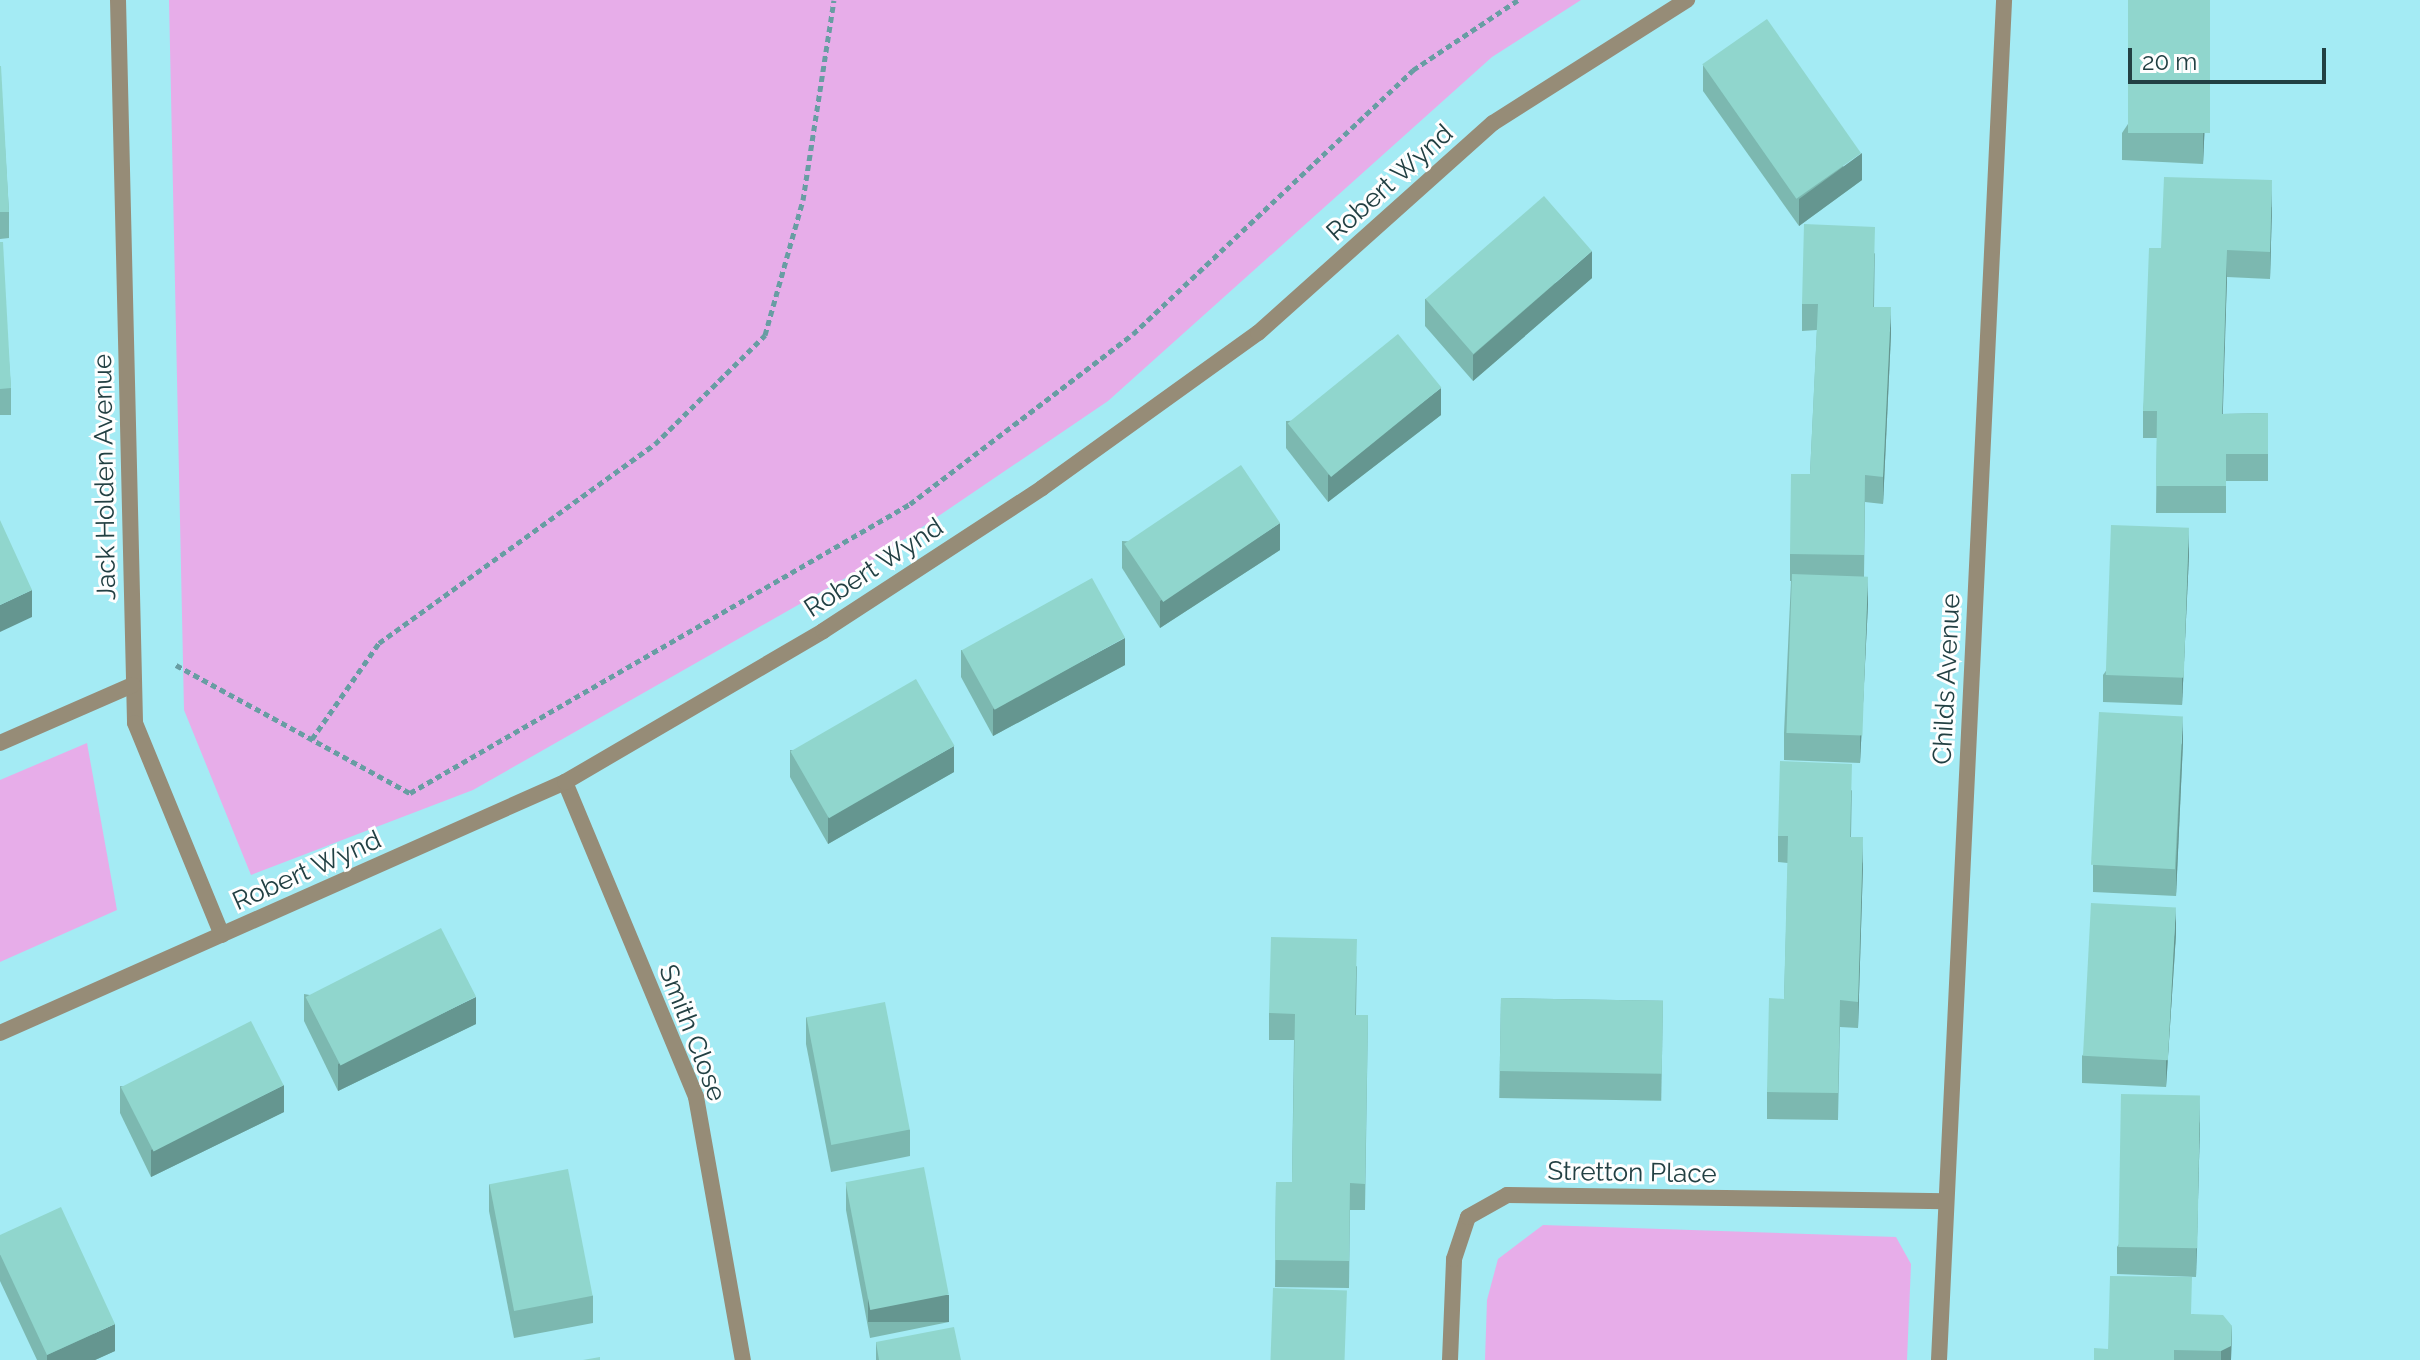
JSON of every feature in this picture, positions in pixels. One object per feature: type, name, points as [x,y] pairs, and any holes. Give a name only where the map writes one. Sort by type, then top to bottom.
[{"type":"street","name":"Jack Holden Avenue","points":[[118,0],[135,723],[222,935]]},
{"type":"street","name":"Robert Wynd","points":[[0,1033],[565,782],[823,631],[1042,488],[1258,333],[1493,123],[1687,0]]},
{"type":"street","name":"Childs Avenue","points":[[1939,1360],[2004,0]]},
{"type":"street","points":[[0,743],[133,685]]},
{"type":"street","name":"Smith Close","points":[[565,782],[696,1097],[743,1360]]},
{"type":"street","name":"Stretton Place","points":[[1450,1360],[1454,1259],[1468,1217],[1507,1195],[1946,1201]]},
{"type":"path","points":[[312,739],[379,643],[655,444],[765,335],[803,200],[834,0]]},
{"type":"path","points":[[133,642],[410,793],[910,504],[1133,334],[1413,70],[1518,0]]},
{"type":"shaded area","points":[[169,0],[1581,0],[1492,57],[1108,401],[856,572],[473,790],[251,875],[184,710]]},
{"type":"shaded area","points":[[87,743],[117,910],[0,962],[0,780]]},
{"type":"shaded area","points":[[1543,1225],[1896,1237],[1911,1264],[1907,1360],[1485,1360],[1487,1300],[1498,1259]]},
{"type":"building","points":[[2128,0],[2210,0],[2210,133],[2128,133]]},
{"type":"building","points":[[1767,19],[1861,153],[1796,199],[1702,64]]},
{"type":"building","points":[[1,66],[9,212],[0,212]]},
{"type":"building","points":[[2164,177],[2272,180],[2270,252],[2227,250],[2222,414],[2268,413],[2268,454],[2226,454],[2226,486],[2156,486],[2157,411],[2143,411],[2149,248],[2161,248]]},
{"type":"building","points":[[1544,196],[1592,251],[1473,354],[1426,299]]},
{"type":"building","points":[[1804,224],[1875,227],[1873,307],[1891,307],[1883,477],[1865,475],[1864,555],[1790,554],[1791,474],[1810,474],[1818,304],[1802,304]]},
{"type":"building","points":[[0,242],[3,242],[11,388],[0,389]]},
{"type":"building","points":[[1398,334],[1441,388],[1331,477],[1288,423]]},
{"type":"building","points":[[1241,465],[1280,523],[1163,602],[1124,544]]},
{"type":"building","points":[[0,520],[32,590],[0,605]]},
{"type":"building","points":[[2111,525],[2189,528],[2184,678],[2106,675]]},
{"type":"building","points":[[1792,574],[1868,577],[1862,736],[1786,733]]},
{"type":"building","points":[[1092,578],[1125,637],[995,710],[962,650]]},
{"type":"building","points":[[916,679],[954,746],[829,818],[790,752]]},
{"type":"building","points":[[2099,712],[2183,716],[2175,869],[2091,865]]},
{"type":"building","points":[[1780,761],[1852,764],[1850,837],[1863,837],[1858,1002],[1840,1000],[1838,1093],[1767,1092],[1769,998],[1784,999],[1788,836],[1778,836]]},
{"type":"building","points":[[2091,903],[2176,907],[2168,1060],[2083,1056]]},
{"type":"building","points":[[441,928],[476,997],[341,1066],[306,997]]},
{"type":"building","points":[[1271,937],[1357,939],[1355,1015],[1368,1015],[1365,1184],[1350,1183],[1349,1261],[1275,1260],[1276,1182],[1292,1182],[1295,1014],[1269,1013]]},
{"type":"building","points":[[1501,998],[1663,1001],[1662,1074],[1500,1071]]},
{"type":"building","points":[[885,1002],[910,1130],[831,1145],[806,1017]]},
{"type":"building","points":[[251,1021],[284,1085],[154,1151],[121,1087]]},
{"type":"building","points":[[2121,1094],[2200,1095],[2197,1248],[2118,1247]]},
{"type":"building","points":[[924,1167],[949,1295],[870,1310],[845,1182]]},
{"type":"building","points":[[568,1169],[593,1296],[514,1311],[489,1184]]},
{"type":"building","points":[[61,1207],[115,1324],[47,1355],[0,1254],[0,1235]]},
{"type":"building","points":[[2110,1276],[2192,1277],[2191,1314],[2223,1315],[2232,1326],[2231,1346],[2221,1351],[2174,1350],[2174,1360],[2094,1360],[2094,1348],[2108,1349]]},
{"type":"building","points":[[1273,1288],[1347,1291],[1345,1360],[1270,1360]]},
{"type":"building","points":[[954,1327],[961,1360],[879,1360],[876,1342]]}]
